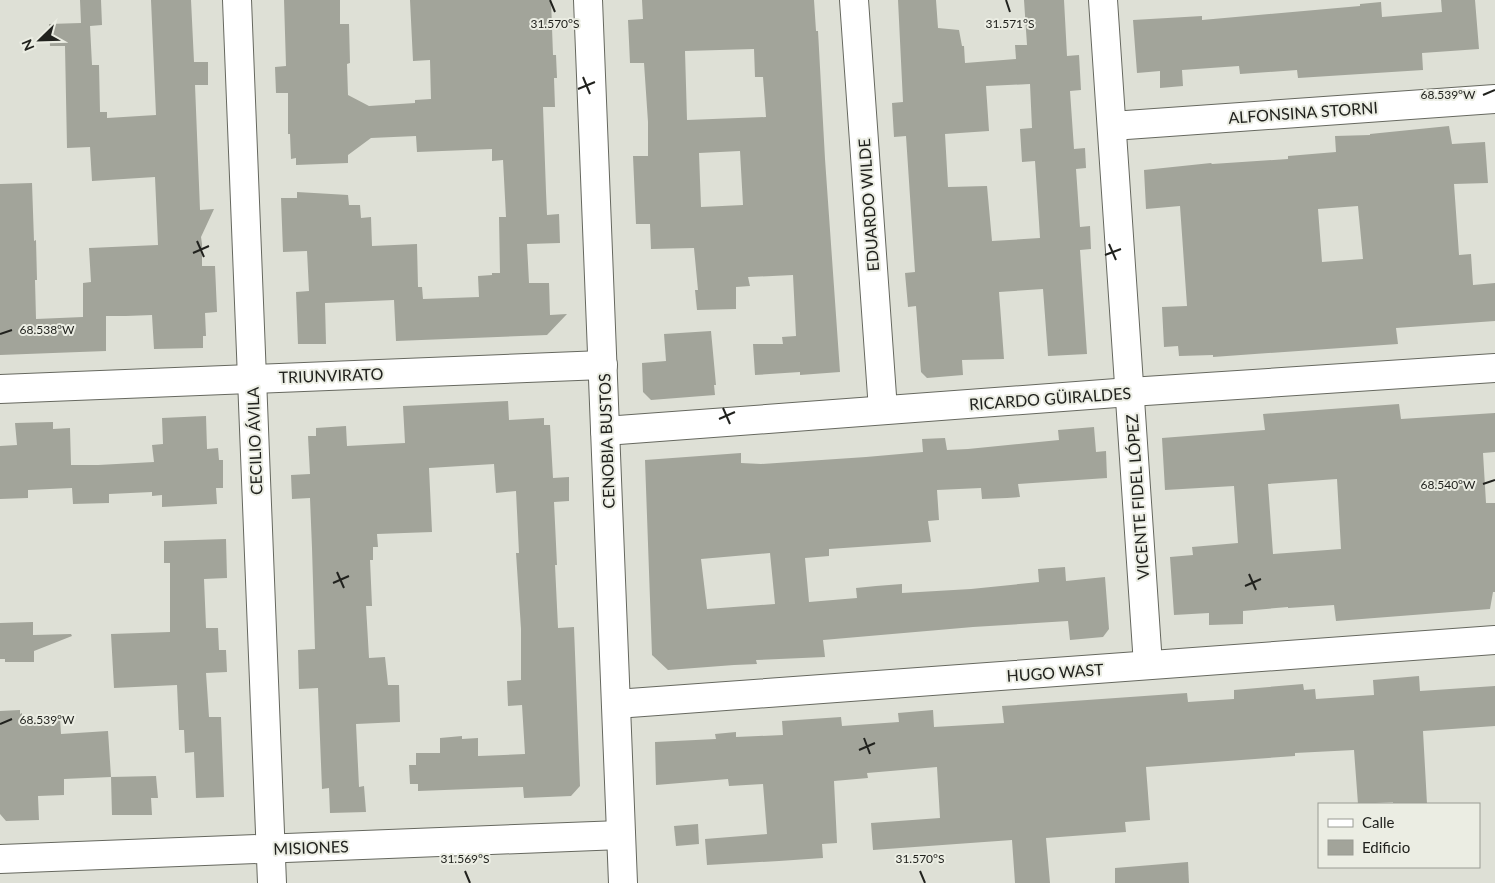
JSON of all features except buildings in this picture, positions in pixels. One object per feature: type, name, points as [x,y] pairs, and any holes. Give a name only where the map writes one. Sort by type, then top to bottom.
[{"type":"street","name":"CECILIO ÁVILA","points":[[237,0],[272,883]]},
{"type":"street","name":"CENOBIA BUSTOS","points":[[588,0],[623,883]]},
{"type":"street","name":"EDUARDO WILDE","points":[[854,0],[883,410]]},
{"type":"street","name":"VICENTE FIDEL LÓPEZ","points":[[1103,0],[1148,665]]},
{"type":"street","name":"ALFONSINA STORNI","points":[[1112,126],[1495,98]]},
{"type":"street","name":"TRIUNVIRATO","points":[[0,389],[603,365]]},
{"type":"street","name":"RICARDO GÜIRALDES","points":[[605,431],[1130,392],[1495,368]]},
{"type":"street","name":"HUGO WAST","points":[[616,704],[1495,640]]},
{"type":"street","name":"MISIONES","points":[[0,860],[621,834]]}]
